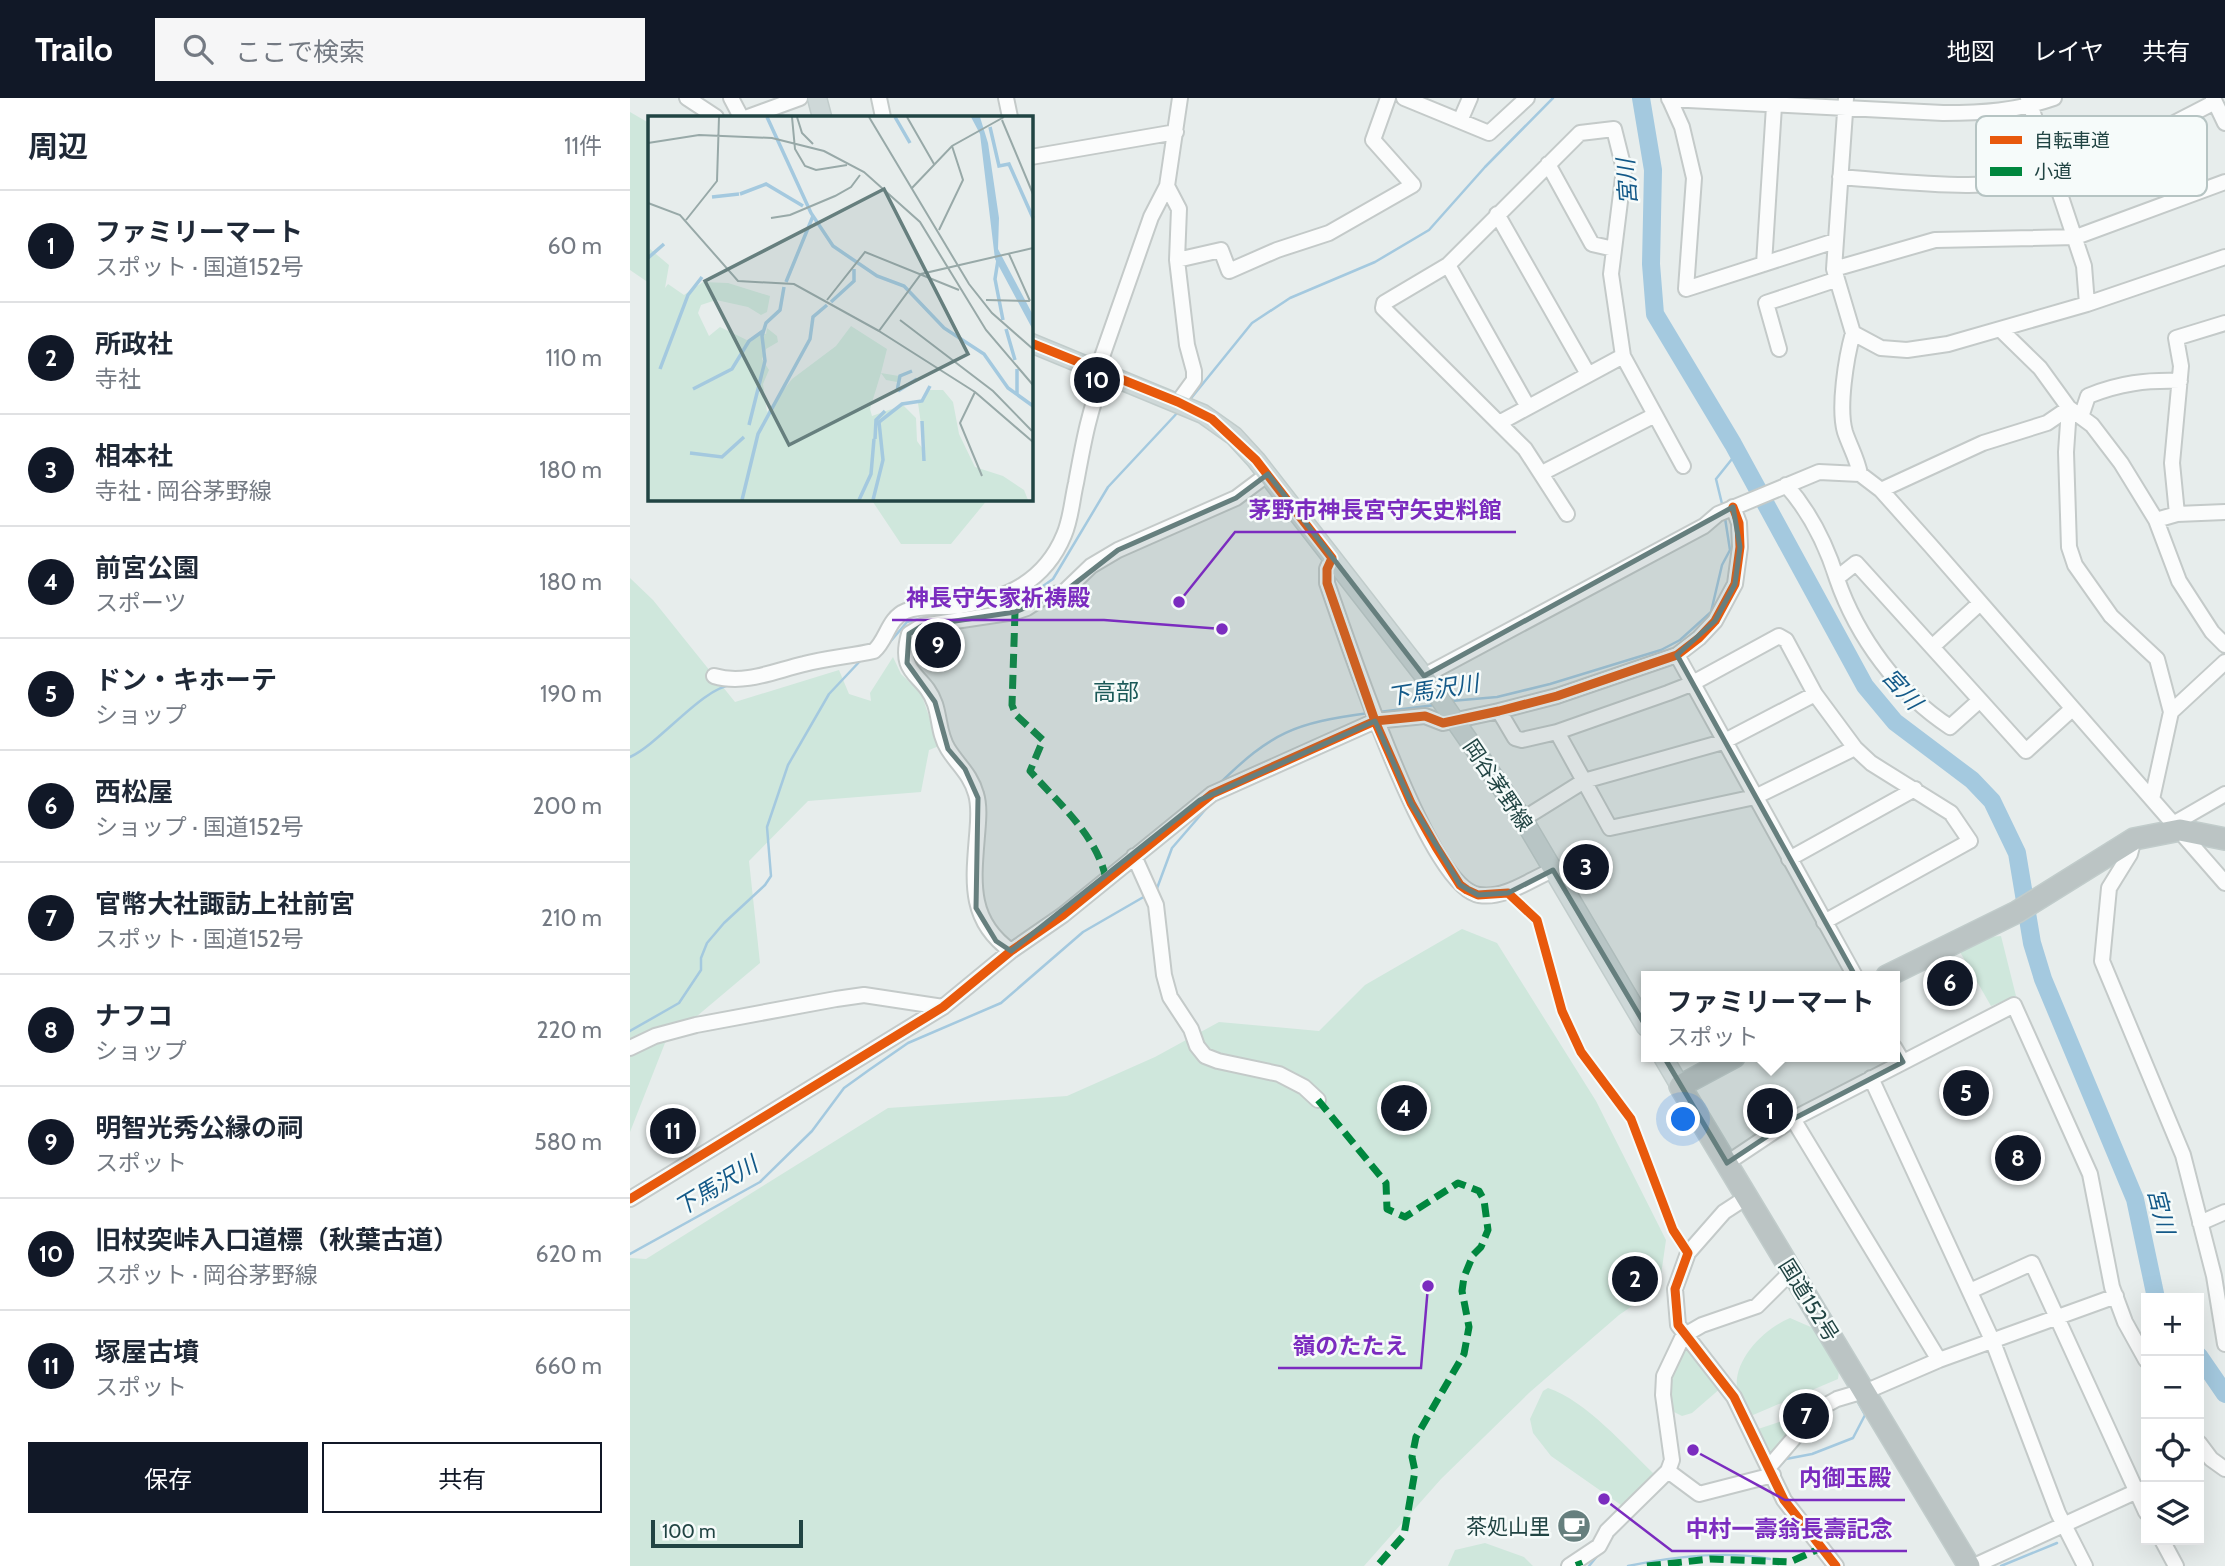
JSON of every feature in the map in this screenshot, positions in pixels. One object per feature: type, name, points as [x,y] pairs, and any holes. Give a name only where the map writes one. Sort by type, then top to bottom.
[{"type":"highway","points":[[1898,971],[2055,891],[2134,839],[2176,827],[2225,839]]},
{"type":"highway","points":[[1680,1086],[1725,1062]]},
{"type":"highway","name":"国道152号","points":[[1680,1086],[1972,1566]]},
{"type":"main road","points":[[817,98],[822,116]]},
{"type":"main road","name":"岡谷茅野線","points":[[1032,343],[1100,373],[1183,404],[1234,436],[1268,474],[1424,676],[1523,819],[1641,1019]]},
{"type":"main road","points":[[1666,1062],[1680,1086]]},
{"type":"street","points":[[687,98],[714,116]]},
{"type":"street","points":[[731,98],[740,116]]},
{"type":"street","points":[[751,116],[800,98]]},
{"type":"street","points":[[878,98],[883,116]]},
{"type":"street","points":[[1006,98],[1010,116]]},
{"type":"street","points":[[714,676],[739,680],[758,677],[807,663],[874,651],[901,627],[1015,612],[1027,608],[1041,588],[1064,535],[1088,415],[1100,373],[1151,217],[1167,186],[1180,98]]},
{"type":"street","points":[[1177,260],[1221,250],[1229,271],[1277,250],[1329,233],[1413,185],[1373,140],[1388,98]]},
{"type":"street","points":[[1404,98],[1420,101],[1489,133],[1527,98]]},
{"type":"street","points":[[1460,121],[1470,98]]},
{"type":"street","points":[[1835,241],[1686,289],[1694,178],[1682,127],[1669,98],[1774,106],[1846,104],[1987,113],[2054,98]]},
{"type":"street","points":[[2184,116],[2214,100],[2225,123]]},
{"type":"street","points":[[1846,104],[1834,274],[1853,333],[1844,388],[1844,425],[1857,457],[1860,474]]},
{"type":"street","points":[[1764,264],[1774,106]]},
{"type":"street","points":[[1567,514],[1525,449],[1383,308],[1384,303],[1448,265],[1580,133],[1614,129],[1624,169],[1611,274],[1623,356],[1683,466]]},
{"type":"street","points":[[1032,157],[1176,132]]},
{"type":"street","points":[[1548,164],[1592,244],[1614,249]]},
{"type":"street","points":[[1840,177],[1953,185],[1976,184]]},
{"type":"street","points":[[2207,188],[2225,181]]},
{"type":"street","points":[[1167,186],[1179,209],[1177,260],[1187,345],[1194,371],[1194,380],[1183,404]]},
{"type":"street","points":[[2063,196],[2084,266],[2087,304]]},
{"type":"street","points":[[1779,349],[1766,303],[1834,274],[1935,240],[2076,237],[2185,196]]},
{"type":"street","points":[[1497,214],[1588,374]]},
{"type":"street","points":[[1853,333],[1881,348],[1907,351],[2001,330],[2225,257]]},
{"type":"street","points":[[1448,265],[1528,407]]},
{"type":"street","points":[[2177,514],[2172,463],[2180,381],[2176,338],[2225,323]]},
{"type":"street","points":[[2001,330],[2040,368],[2075,413],[2092,425],[2121,463],[2156,520],[2179,581],[2218,631],[2225,645]]},
{"type":"street","points":[[1499,423],[1623,356]]},
{"type":"street","points":[[2152,799],[2171,712],[2157,659],[2110,616],[2075,565],[2069,547],[2066,452],[2075,413],[2088,396],[2116,384],[2144,380],[2180,381]]},
{"type":"street","points":[[1881,490],[1983,443],[2075,413]]},
{"type":"street","points":[[1542,474],[1655,415]]},
{"type":"street","points":[[1424,676],[1704,526],[1729,509],[1819,472],[1860,474],[1881,490],[2225,883]]},
{"type":"street","points":[[1011,951],[996,941],[976,908],[978,798],[965,769],[948,749],[935,702],[907,663],[901,627],[905,611],[960,606],[1018,589],[1041,588],[1064,592],[1091,566],[1118,550],[1236,498],[1268,474]]},
{"type":"street","points":[[1782,486],[1805,507],[1837,578],[1875,651],[1911,698],[1950,727],[1980,700]]},
{"type":"street","points":[[630,1199],[943,1007],[1216,792],[1373,716],[1425,716],[1443,723],[1446,708],[1499,711],[1557,696],[1677,655],[1715,621],[1735,584],[1740,547],[1739,523],[1729,509]]},
{"type":"street","points":[[2156,520],[2177,514],[2225,512]]},
{"type":"street","points":[[1332,558],[1327,569],[1327,583],[1373,716],[1411,803],[1460,885],[1478,895],[1508,893],[1522,883],[1553,870]]},
{"type":"street","points":[[1837,578],[1856,563],[2026,751],[2072,709]]},
{"type":"street","points":[[1932,647],[1980,603]]},
{"type":"street","points":[[1499,711],[1515,738],[1522,740],[1558,732],[1691,684],[1779,636],[1786,640],[1815,694],[1855,748],[1871,763],[1951,813],[1970,841],[1824,922]]},
{"type":"street","points":[[1677,655],[1852,971]]},
{"type":"street","points":[[2171,712],[2225,662]]},
{"type":"street","points":[[1523,819],[1584,781],[1723,741],[1815,694]]},
{"type":"street","points":[[1558,732],[1610,828],[1755,797],[1855,748]]},
{"type":"street","points":[[1788,859],[1915,789]]},
{"type":"street","points":[[2176,827],[2225,794]]},
{"type":"street","points":[[2134,839],[2130,854],[2109,888],[2102,961],[2183,1155],[2214,1276],[2225,1345]]},
{"type":"street","points":[[1134,856],[1151,893],[1170,997],[1191,1029],[1197,1046],[1205,1056],[1218,1061],[1279,1074],[1304,1087],[1318,1100]]},
{"type":"street","points":[[630,1048],[677,1030],[836,999],[874,996],[943,1007]]},
{"type":"street","points":[[1727,1163],[1793,1119],[2014,1005],[2090,1174],[2116,1296],[2125,1322],[2144,1356]]},
{"type":"street","points":[[1900,1057],[1903,1062]]},
{"type":"street","points":[[1871,1078],[1993,1342],[2062,1523],[2085,1566]]},
{"type":"street","points":[[1793,1119],[1939,1360]]},
{"type":"street","points":[[1746,1197],[1724,1212],[1688,1253],[1675,1289],[1674,1304],[1683,1336],[1734,1397],[1784,1500],[1836,1566]]},
{"type":"street","points":[[2200,1223],[2225,1212]]},
{"type":"street","points":[[1969,1291],[2032,1263],[2141,1489],[1972,1566]]},
{"type":"street","points":[[1569,1566],[1600,1546],[1607,1531],[1668,1471],[1672,1460],[1663,1395],[1664,1376],[1683,1336],[1702,1325],[1757,1306],[1791,1272]]},
{"type":"street","points":[[1668,1471],[1699,1494],[1771,1471],[1819,1409],[1939,1360],[2116,1296]]},
{"type":"street","points":[[2205,1462],[2225,1469]]},
{"type":"street","points":[[2164,1545],[2176,1566]]},
{"type":"highlighted area","points":[[1268,474],[1424,676],[1733,507],[1740,547],[1735,584],[1715,621],[1677,655],[1903,1062],[1793,1119],[1727,1163],[1553,870],[1508,893],[1478,895],[1460,885],[1411,803],[1375,721],[1200,800],[1011,951],[996,941],[976,908],[978,798],[965,769],[948,749],[935,702],[907,663],[909,634],[922,626],[1015,612],[1064,592],[1118,550],[1236,498]]},
{"type":"green space","points":[[630,112],[648,122],[648,282],[630,270]]},
{"type":"green space","points":[[872,500],[987,500],[951,544],[901,544]]},
{"type":"green space","points":[[630,578],[653,600],[735,702],[839,670],[849,694],[871,701],[870,693],[893,657],[901,674],[921,693],[939,746],[929,750],[921,792],[808,801],[749,861],[760,963],[665,1043],[630,1132]]},
{"type":"green space","points":[[1462,929],[1497,943],[1596,1101],[1666,1240],[1660,1282],[1648,1295],[1619,1315],[1530,1392],[1441,1479],[1364,1566],[630,1566],[630,1258],[646,1259],[888,1108],[1067,1096],[1155,1057],[1219,1022],[1319,1031],[1365,985]]},
{"type":"green space","points":[[2001,936],[2016,996],[1991,1006],[1960,952],[1990,937]]},
{"type":"green space","points":[[1790,1318],[1813,1328],[1839,1371],[1838,1379],[1753,1415],[1742,1402],[1737,1388],[1743,1360],[1764,1335]]},
{"type":"green space","points":[[1685,1343],[1722,1387],[1692,1413],[1682,1416],[1674,1412],[1668,1385],[1672,1368]]},
{"type":"green space","points":[[1548,1388],[1577,1403],[1591,1414],[1654,1474],[1621,1505],[1551,1456],[1533,1433],[1530,1419],[1543,1391]]},
{"type":"green space","points":[[1795,1417],[1802,1423],[1771,1460],[1757,1433],[1758,1429]]},
{"type":"green space","points":[[1485,1543],[1524,1557],[1533,1566],[1448,1566],[1455,1550]]},
{"type":"waterway","points":[[1188,402],[1252,323],[1290,298],[1375,262],[1429,230],[1485,167],[1553,98]]},
{"type":"waterway","name":"宮川","points":[[1641,98],[1653,170],[1651,264],[1655,314],[1733,444],[1865,686],[1895,722],[1972,780],[1992,801],[2017,853],[2032,943],[2043,979],[2135,1199],[2155,1293]]},
{"type":"waterway","points":[[953,614],[1010,603],[1033,593],[1053,579],[1108,487],[1179,411]]},
{"type":"waterway","name":"下馬沢川","points":[[1723,508],[1716,479],[1736,454]]},
{"type":"waterway","name":"下馬沢川","points":[[1451,701],[1497,697],[1550,684],[1661,650],[1680,640],[1711,612],[1722,565],[1730,550],[1725,518]]},
{"type":"waterway","points":[[879,655],[907,622],[939,614]]},
{"type":"waterway","points":[[630,1031],[679,1003],[701,970],[701,958],[707,943],[771,876],[767,827],[788,765],[829,694],[861,660]]},
{"type":"waterway","points":[[817,668],[845,663]]},
{"type":"waterway","points":[[630,757],[655,740],[708,695],[732,685]]},
{"type":"waterway","name":"下馬沢川","points":[[1379,712],[1435,705]]},
{"type":"waterway","name":"下馬沢川","points":[[1218,785],[1254,753],[1286,733],[1321,721],[1369,713]]},
{"type":"waterway","name":"下馬沢川","points":[[1156,891],[1172,848],[1211,803]]},
{"type":"waterway","name":"下馬沢川","points":[[630,1254],[760,1182],[812,1131],[844,1088],[908,1043],[1001,1003],[1083,932],[1147,895]]},
{"type":"waterway","name":"宮川","points":[[2204,1363],[2225,1394]]},
{"type":"waterway","points":[[1776,1470],[1786,1459],[1812,1454],[1853,1438],[1865,1415],[1858,1402]]},
{"type":"waterway","points":[[2001,1566],[2057,1543]]},
{"type":"waterway","points":[[1589,1566],[1598,1555]]},
{"type":"waterway","points":[[1628,1566],[1699,1556],[1735,1555],[1770,1559]]},
{"type":"marked path","points":[[1015,612],[1012,705],[1016,715],[1043,740],[1030,771],[1085,834],[1094,848],[1106,879]]},
{"type":"marked path","points":[[1318,1100],[1386,1183],[1387,1209],[1405,1217],[1458,1183],[1479,1191],[1484,1200],[1488,1230],[1464,1277],[1462,1291],[1469,1327],[1464,1354],[1416,1437],[1412,1457],[1415,1471],[1404,1535],[1377,1566]]},
{"type":"marked path","points":[[1647,1566],[1710,1559],[1790,1562],[1821,1548]]},
{"type":"marked path","points":[[1578,1561],[1580,1566]]},
{"type":"cycle path","points":[[1032,343],[1178,402],[1212,419],[1256,460],[1332,558],[1327,569],[1327,583],[1375,721],[1411,803],[1460,885],[1478,895],[1508,893],[1537,920],[1562,1011],[1581,1052],[1631,1119],[1673,1230],[1688,1253],[1675,1289],[1678,1325],[1734,1397],[1784,1500],[1836,1566]]},
{"type":"cycle path","points":[[630,1199],[943,1007],[1011,951],[1063,915],[1212,794],[1375,721],[1425,716],[1443,723],[1499,711],[1557,696],[1677,655],[1715,621],[1735,584],[1740,547],[1739,523],[1733,507]]},
{"type":"place","name":"旧杖突峠入口道標（秋葉古道）","points":[[1097,380]]},
{"type":"place","name":"茅野市神長宮守矢史料館","points":[[1179,602]]},
{"type":"place","name":"神長守矢家祈祷殿","points":[[1222,629]]},
{"type":"place","name":"明智光秀公縁の祠","points":[[938,645]]},
{"type":"place","name":"相本社","points":[[1586,867]]},
{"type":"place","name":"西松屋","points":[[1950,983]]},
{"type":"place","name":"ドン・キホーテ","points":[[1966,1093]]},
{"type":"place","name":"前宮公園","points":[[1404,1108]]},
{"type":"place","name":"ファミリーマート","points":[[1770,1111]]},
{"type":"place","name":"塚屋古墳","points":[[673,1131]]},
{"type":"place","name":"ナフコ","points":[[2018,1158]]},
{"type":"place","name":"所政社","points":[[1635,1279]]},
{"type":"place","name":"嶺のたたえ","points":[[1428,1286]]},
{"type":"place","name":"官幣大社諏訪上社前宮","points":[[1806,1416]]},
{"type":"place","name":"内御玉殿","points":[[1693,1450]]},
{"type":"place","name":"中村一壽翁長壽記念","points":[[1604,1499]]},
{"type":"place","name":"茶処山里","points":[[1574,1526]]},
{"type":"district","name":"高部","points":[[1116,692]]}]
